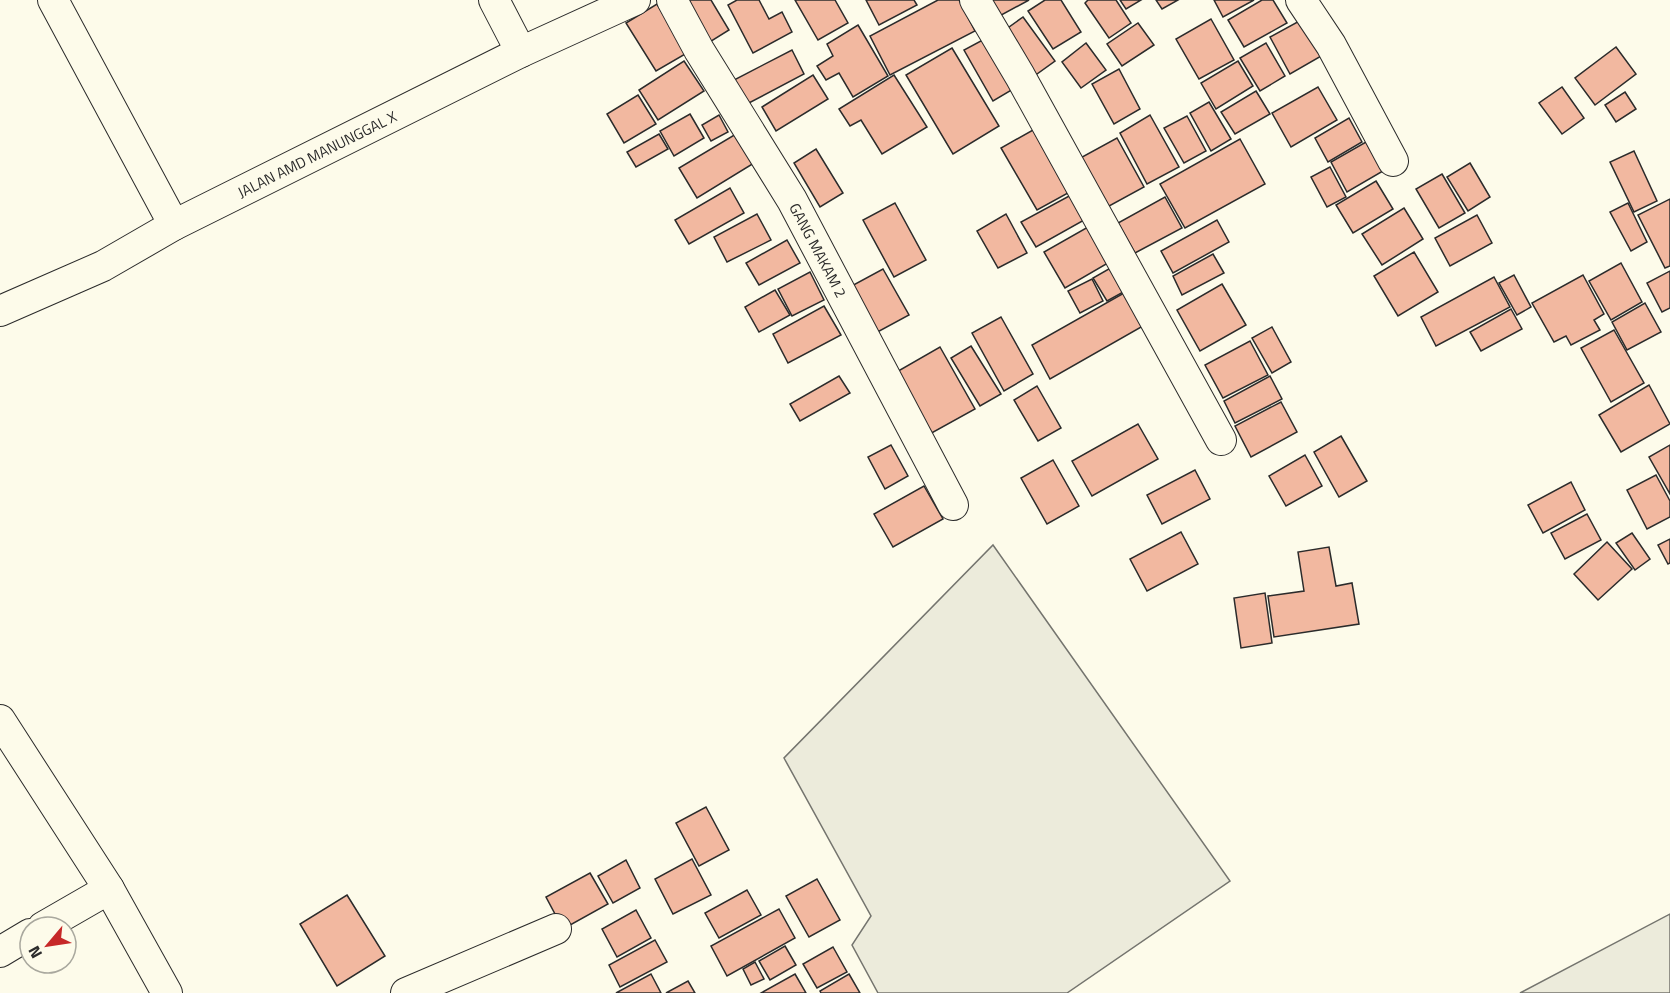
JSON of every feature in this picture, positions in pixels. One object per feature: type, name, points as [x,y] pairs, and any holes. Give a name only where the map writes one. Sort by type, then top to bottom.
[{"type":"street","points":[[52,0],[174,225]]},
{"type":"street","points":[[494,0],[521,52]]},
{"type":"street","name":"JALAN AMD MANUNGGAL X","points":[[0,311],[103,266],[174,225],[521,52],[635,0]]},
{"type":"street","name":"GANG MAKAM 2","points":[[672,0],[699,50],[792,200],[952,505]]},
{"type":"street","points":[[975,0],[1020,76],[1221,440]]},
{"type":"street","points":[[1301,0],[1331,45],[1393,160]]},
{"type":"street","points":[[0,720],[8,752],[109,889],[167,993]]},
{"type":"street","points":[[64,915],[109,889]]},
{"type":"street","points":[[406,993],[556,930]]},
{"type":"street","points":[[0,952],[18,941]]},
{"type":"shaded area","points":[[993,545],[1230,881],[1067,993],[878,993],[852,945],[871,916],[784,758]]},
{"type":"shaded area","points":[[1670,914],[1670,993],[1520,993]]},
{"type":"building","points":[[682,0],[711,0],[729,30],[705,45]]},
{"type":"building","points":[[737,0],[759,0],[769,19],[782,12],[792,32],[753,53],[728,5]]},
{"type":"building","points":[[795,0],[835,0],[848,23],[818,40]]},
{"type":"building","points":[[866,0],[914,0],[917,5],[879,25]]},
{"type":"building","points":[[938,0],[959,0],[975,31],[890,75],[870,36]]},
{"type":"building","points":[[984,0],[1029,0],[994,19]]},
{"type":"building","points":[[1045,0],[1061,0],[1081,32],[1053,49],[1028,11]]},
{"type":"building","points":[[1088,0],[1116,0],[1131,23],[1109,38],[1085,3]]},
{"type":"building","points":[[1120,0],[1141,0],[1126,9]]},
{"type":"building","points":[[1156,0],[1178,0],[1162,9]]},
{"type":"building","points":[[1214,0],[1254,0],[1223,17]]},
{"type":"building","points":[[1262,0],[1273,0],[1287,23],[1244,47],[1228,20]]},
{"type":"building","points":[[657,4],[687,53],[656,71],[626,23]]},
{"type":"building","points":[[1023,17],[1055,61],[1030,79],[998,35]]},
{"type":"building","points":[[1211,19],[1234,60],[1199,79],[1176,39]]},
{"type":"building","points":[[1303,19],[1323,55],[1290,74],[1270,37]]},
{"type":"building","points":[[1138,23],[1154,45],[1122,66],[1107,44]]},
{"type":"building","points":[[858,25],[888,76],[853,97],[839,73],[826,80],[817,66],[833,56],[827,44]]},
{"type":"building","points":[[992,35],[1020,85],[993,101],[964,50]]},
{"type":"building","points":[[1086,43],[1106,70],[1081,88],[1062,62]]},
{"type":"building","points":[[1266,43],[1285,76],[1260,91],[1240,58]]},
{"type":"building","points":[[1616,47],[1636,74],[1595,105],[1575,78]]},
{"type":"building","points":[[952,48],[999,126],[953,154],[906,75]]},
{"type":"building","points":[[792,50],[804,74],[747,104],[734,80]]},
{"type":"building","points":[[684,61],[704,91],[658,120],[639,90]]},
{"type":"building","points":[[1238,61],[1253,86],[1216,109],[1201,83]]},
{"type":"building","points":[[1119,69],[1140,109],[1114,124],[1092,84]]},
{"type":"building","points":[[813,75],[828,99],[776,131],[762,107]]},
{"type":"building","points":[[894,75],[927,127],[882,154],[861,120],[850,126],[839,109]]},
{"type":"building","points":[[1318,87],[1337,120],[1291,147],[1272,113]]},
{"type":"building","points":[[1562,87],[1584,118],[1562,134],[1539,103]]},
{"type":"building","points":[[1256,91],[1270,114],[1235,134],[1221,112]]},
{"type":"building","points":[[1625,92],[1636,109],[1616,122],[1605,105]]},
{"type":"building","points":[[638,95],[656,124],[624,143],[607,114]]},
{"type":"building","points":[[1209,102],[1231,139],[1211,151],[1190,113]]},
{"type":"building","points":[[690,114],[704,138],[674,156],[660,131]]},
{"type":"building","points":[[719,115],[728,132],[711,141],[702,125]]},
{"type":"building","points":[[1150,115],[1179,167],[1147,184],[1120,133]]},
{"type":"building","points":[[1187,116],[1206,151],[1184,163],[1164,128]]},
{"type":"building","points":[[1349,118],[1362,142],[1328,162],[1315,138]]},
{"type":"building","points":[[1033,130],[1068,193],[1037,210],[1001,148]]},
{"type":"building","points":[[741,131],[759,160],[697,198],[679,168]]},
{"type":"building","points":[[659,134],[668,149],[636,167],[627,152]]},
{"type":"building","points":[[1117,138],[1144,187],[1100,211],[1073,162]]},
{"type":"building","points":[[1240,139],[1265,184],[1185,228],[1160,184]]},
{"type":"building","points":[[1366,142],[1383,171],[1347,192],[1331,162]]},
{"type":"building","points":[[816,149],[843,193],[820,207],[794,163]]},
{"type":"building","points":[[1634,151],[1657,201],[1634,212],[1610,162]]},
{"type":"building","points":[[1470,163],[1490,197],[1468,211],[1447,177]]},
{"type":"building","points":[[1330,167],[1346,197],[1327,207],[1311,177]]},
{"type":"building","points":[[1442,174],[1465,213],[1439,228],[1416,189]]},
{"type":"building","points":[[1376,181],[1393,209],[1353,233],[1336,205]]},
{"type":"building","points":[[730,188],[744,213],[689,244],[675,220]]},
{"type":"building","points":[[1071,195],[1086,219],[1036,247],[1021,222]]},
{"type":"building","points":[[1165,197],[1182,228],[1135,253],[1118,223]]},
{"type":"building","points":[[1670,199],[1670,266],[1665,268],[1638,215]]},
{"type":"building","points":[[895,203],[926,260],[894,277],[863,220]]},
{"type":"building","points":[[1628,203],[1647,242],[1631,251],[1610,212]]},
{"type":"building","points":[[1404,208],[1423,239],[1382,265],[1362,234]]},
{"type":"building","points":[[757,214],[771,240],[727,262],[714,237]]},
{"type":"building","points":[[1006,214],[1027,253],[998,268],[977,231]]},
{"type":"building","points":[[1477,215],[1492,243],[1450,266],[1435,238]]},
{"type":"building","points":[[1217,220],[1229,242],[1173,273],[1161,251]]},
{"type":"building","points":[[1088,227],[1108,263],[1065,288],[1044,252]]},
{"type":"building","points":[[787,240],[800,263],[759,285],[746,263]]},
{"type":"building","points":[[1414,252],[1438,292],[1398,316],[1374,276]]},
{"type":"building","points":[[1213,254],[1224,273],[1182,295],[1173,276]]},
{"type":"building","points":[[1621,263],[1642,302],[1611,320],[1589,281]]},
{"type":"building","points":[[1114,266],[1127,290],[1107,301],[1093,278]]},
{"type":"building","points":[[883,269],[909,315],[872,335],[846,289]]},
{"type":"building","points":[[1670,271],[1670,308],[1662,312],[1647,283]]},
{"type":"building","points":[[810,272],[824,300],[792,316],[778,289]]},
{"type":"building","points":[[1514,275],[1531,307],[1517,315],[1499,283]]},
{"type":"building","points":[[1583,275],[1604,314],[1594,320],[1600,330],[1571,345],[1566,336],[1554,342],[1532,303]]},
{"type":"building","points":[[1494,277],[1510,307],[1436,346],[1421,317]]},
{"type":"building","points":[[1092,279],[1103,301],[1080,313],[1068,291]]},
{"type":"building","points":[[1222,284],[1246,325],[1200,351],[1177,310]]},
{"type":"building","points":[[1131,289],[1150,322],[1050,379],[1032,345]]},
{"type":"building","points":[[775,290],[790,315],[759,332],[745,307]]},
{"type":"building","points":[[1645,303],[1661,332],[1627,350],[1612,322]]},
{"type":"building","points":[[824,306],[841,335],[788,363],[773,334]]},
{"type":"building","points":[[1511,309],[1522,329],[1481,351],[1470,332]]},
{"type":"building","points":[[1001,317],[1033,374],[1004,391],[972,333]]},
{"type":"building","points":[[1272,327],[1291,362],[1272,373],[1252,338]]},
{"type":"building","points":[[1614,330],[1644,383],[1611,402],[1581,348]]},
{"type":"building","points":[[1250,341],[1268,375],[1223,398],[1205,365]]},
{"type":"building","points":[[971,346],[1001,394],[980,406],[951,358]]},
{"type":"building","points":[[940,347],[975,409],[928,435],[893,374]]},
{"type":"building","points":[[839,376],[850,393],[800,421],[790,404]]},
{"type":"building","points":[[1270,376],[1282,399],[1235,423],[1224,401]]},
{"type":"building","points":[[1649,385],[1670,424],[1621,452],[1599,415]]},
{"type":"building","points":[[1037,386],[1061,428],[1038,441],[1014,400]]},
{"type":"building","points":[[1281,402],[1297,432],[1251,457],[1235,426]]},
{"type":"building","points":[[1138,424],[1158,459],[1092,496],[1072,461]]},
{"type":"building","points":[[1341,436],[1367,481],[1339,497],[1314,452]]},
{"type":"building","points":[[891,445],[908,476],[885,489],[868,457]]},
{"type":"building","points":[[1670,445],[1670,494],[1649,457]]},
{"type":"building","points":[[1305,455],[1322,486],[1286,506],[1269,476]]},
{"type":"building","points":[[1053,460],[1079,506],[1047,524],[1021,478]]},
{"type":"building","points":[[1195,470],[1210,499],[1162,524],[1147,495]]},
{"type":"building","points":[[1656,475],[1670,501],[1670,517],[1647,529],[1627,490]]},
{"type":"building","points":[[1571,482],[1585,510],[1543,533],[1528,505]]},
{"type":"building","points":[[924,486],[943,519],[893,547],[874,514]]},
{"type":"building","points":[[1587,514],[1601,540],[1565,559],[1551,533]]},
{"type":"building","points":[[1181,532],[1198,564],[1147,591],[1130,559]]},
{"type":"building","points":[[1632,533],[1650,559],[1635,570],[1616,543]]},
{"type":"building","points":[[1670,539],[1670,563],[1668,564],[1658,545]]},
{"type":"building","points":[[1607,542],[1632,569],[1598,600],[1574,574]]},
{"type":"building","points":[[1329,547],[1336,586],[1352,583],[1359,624],[1274,637],[1268,596],[1304,591],[1298,552]]},
{"type":"building","points":[[1265,593],[1272,643],[1241,648],[1234,598]]},
{"type":"building","points":[[706,807],[729,850],[699,866],[676,823]]},
{"type":"building","points":[[692,859],[711,895],[673,914],[655,879]]},
{"type":"building","points":[[626,860],[640,888],[613,903],[598,876]]},
{"type":"building","points":[[590,873],[608,904],[563,929],[546,897]]},
{"type":"building","points":[[817,879],[840,920],[809,937],[786,896]]},
{"type":"building","points":[[747,890],[761,915],[719,938],[705,913]]},
{"type":"building","points":[[347,895],[385,956],[337,986],[300,924]]},
{"type":"building","points":[[779,909],[795,938],[727,976],[711,946]]},
{"type":"building","points":[[636,910],[651,938],[617,957],[602,929]]},
{"type":"building","points":[[655,940],[667,962],[620,987],[609,965]]},
{"type":"building","points":[[785,946],[796,965],[770,980],[759,961]]},
{"type":"building","points":[[833,947],[847,972],[817,988],[803,964]]},
{"type":"building","points":[[755,962],[764,979],[751,985],[743,969]]},
{"type":"building","points":[[651,974],[661,993],[616,993]]},
{"type":"building","points":[[795,974],[806,993],[761,993]]},
{"type":"building","points":[[849,974],[860,993],[821,993],[820,991]]},
{"type":"building","points":[[688,981],[695,993],[666,993]]}]
